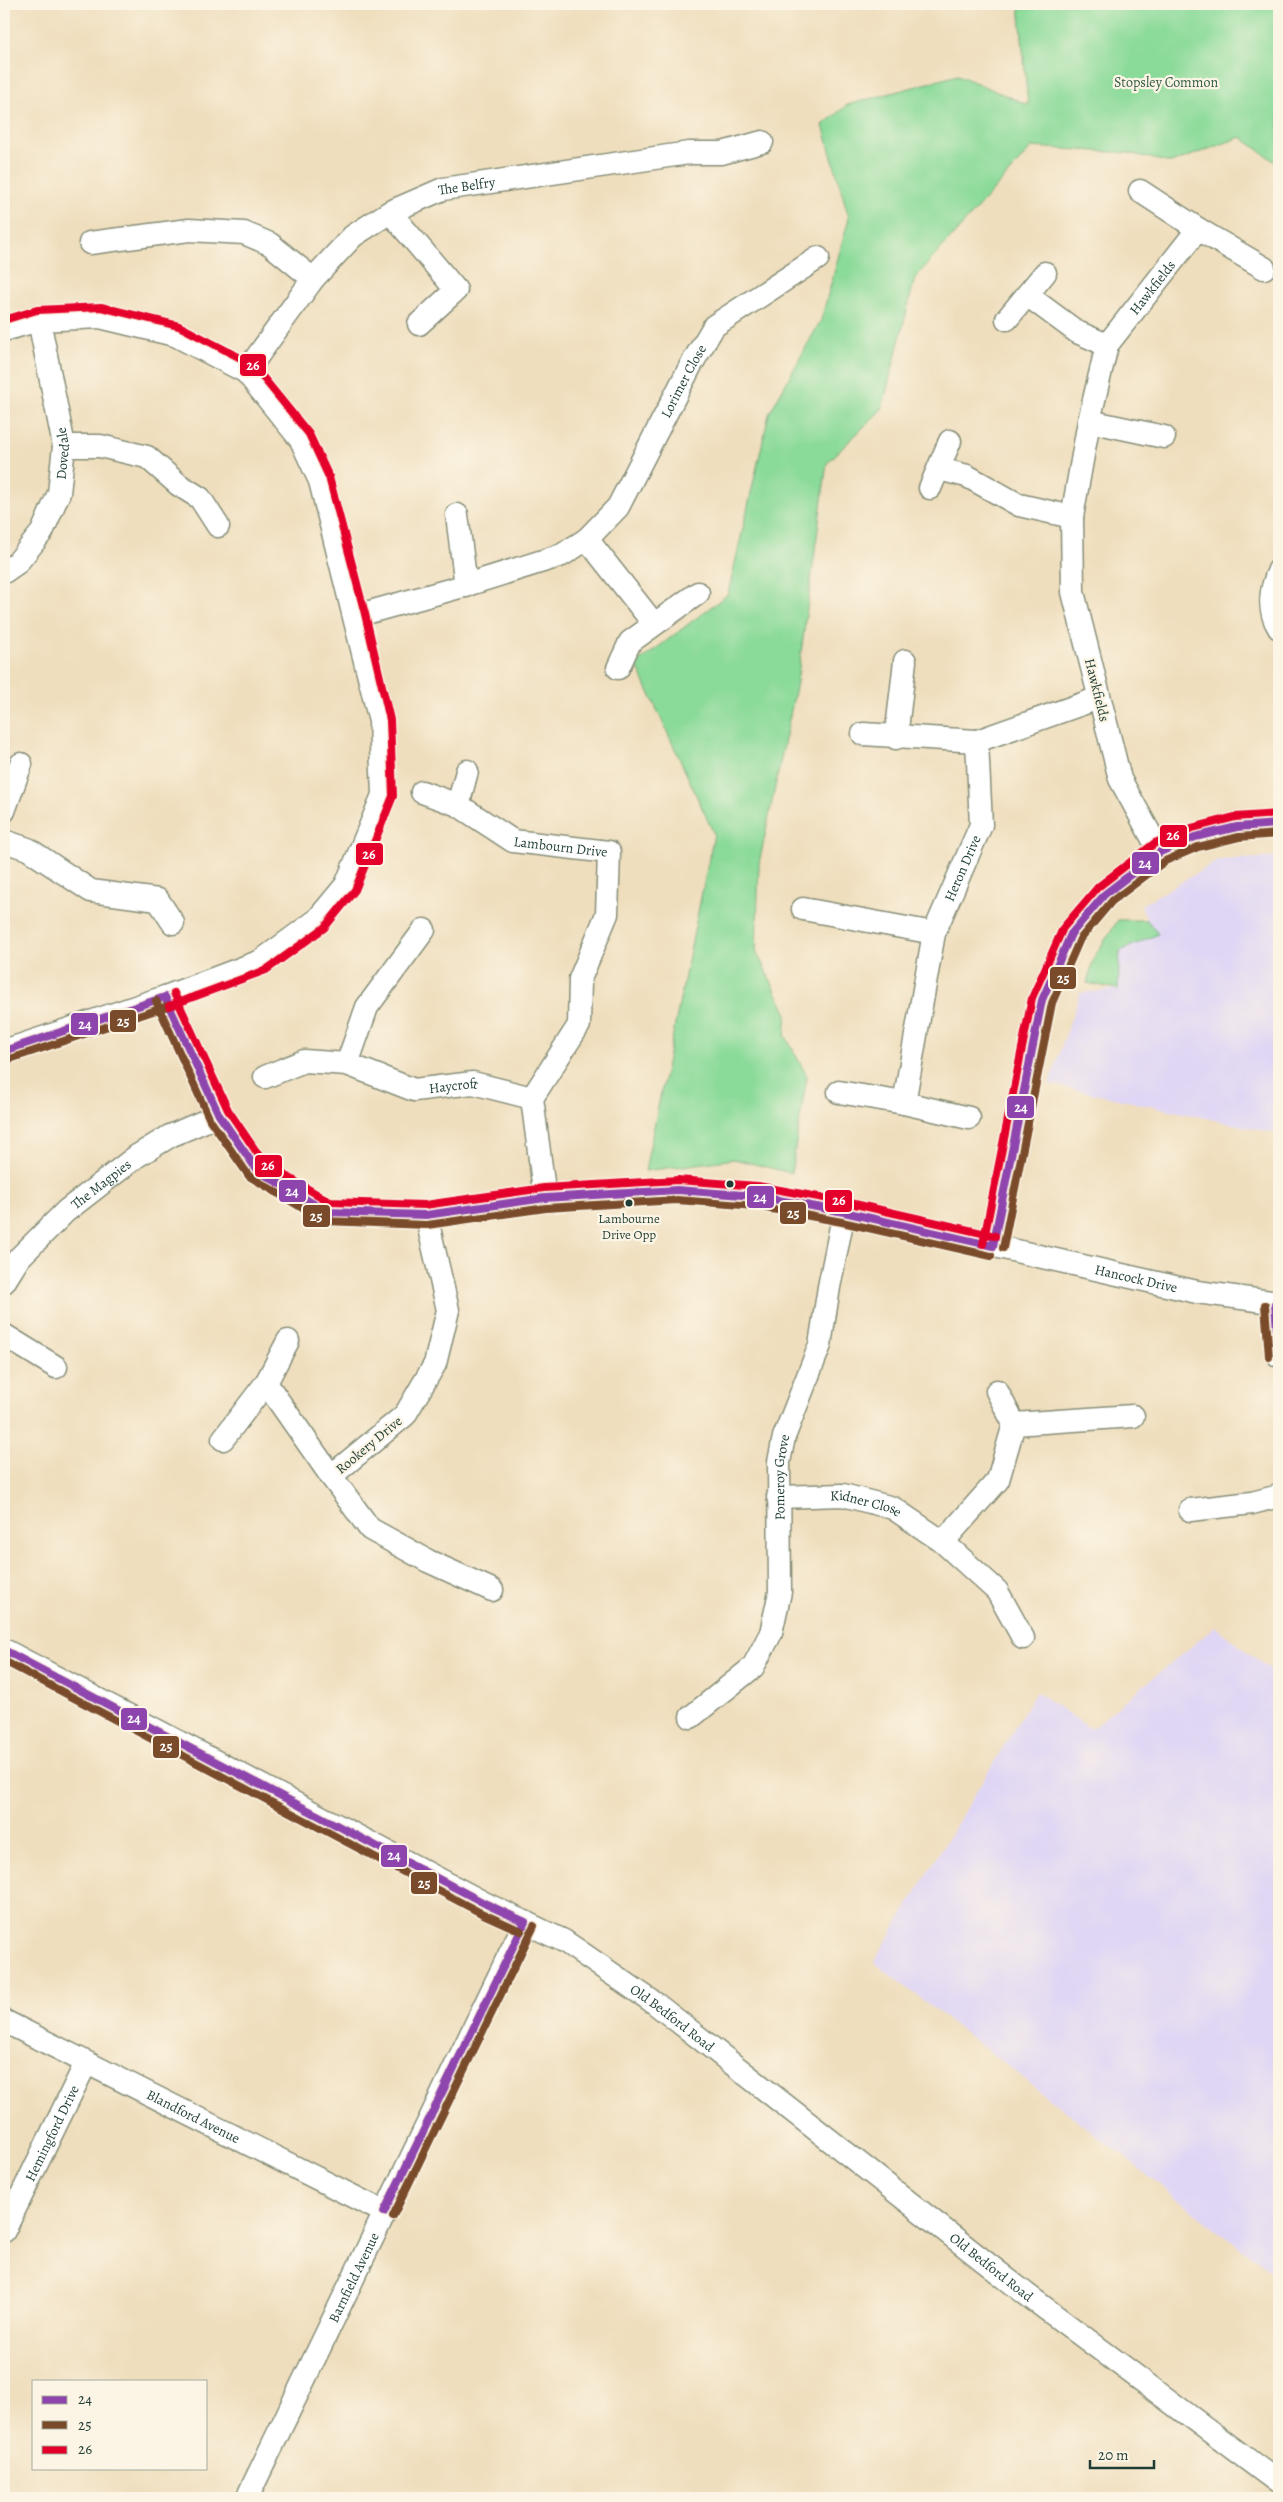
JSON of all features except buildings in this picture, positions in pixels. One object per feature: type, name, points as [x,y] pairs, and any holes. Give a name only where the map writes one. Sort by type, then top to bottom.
[{"type":"street","name":"The Belfry","points":[[246,372],[313,279],[353,236],[390,212],[443,189],[689,153],[722,153],[762,142]]},
{"type":"street","points":[[1140,191],[1198,229],[1264,268]]},
{"type":"street","points":[[390,212],[456,290],[419,324]]},
{"type":"street","name":"Hawkfields","points":[[1160,852],[1120,779],[1073,592],[1072,517],[1089,421],[1107,345],[1198,229]]},
{"type":"street","points":[[90,243],[189,230],[244,233],[270,244],[313,279]]},
{"type":"street","name":"Lorimer Close","points":[[355,616],[466,586],[562,556],[587,539],[618,507],[691,365],[714,326],[818,258]]},
{"type":"street","points":[[1007,319],[1045,273]]},
{"type":"street","points":[[1026,296],[1077,332],[1107,345]]},
{"type":"street","points":[[4,330],[39,320],[100,317],[175,335],[246,372],[301,440],[316,473],[355,616],[380,721],[383,794],[346,885],[317,920],[261,961],[166,996],[4,1051]]},
{"type":"street","name":"Dovedale","points":[[4,572],[17,563],[42,532],[59,493],[64,446],[39,320]]},
{"type":"street","points":[[1089,421],[1164,437]]},
{"type":"street","points":[[950,441],[935,478],[967,476],[1019,505],[1072,517]]},
{"type":"street","points":[[64,446],[100,446],[146,457],[179,485],[200,498],[218,526]]},
{"type":"street","points":[[457,515],[466,586]]},
{"type":"street","points":[[587,539],[654,624]]},
{"type":"street","points":[[1279,570],[1273,583],[1271,601],[1273,618],[1279,628]]},
{"type":"street","points":[[618,668],[630,642],[698,593]]},
{"type":"street","points":[[896,738],[905,661]]},
{"type":"street","points":[[862,734],[896,738],[977,741],[1099,698]]},
{"type":"street","name":"Heron Drive","points":[[904,1103],[934,933],[981,826],[977,741]]},
{"type":"street","points":[[4,811],[21,764]]},
{"type":"street","points":[[458,805],[467,771]]},
{"type":"street","name":"Lambourn Drive","points":[[422,792],[458,805],[513,841],[609,852],[607,914],[580,979],[579,1025],[532,1098]]},
{"type":"street","points":[[993,1246],[1042,1000],[1072,934],[1105,894],[1160,852],[1194,837],[1237,827],[1279,824]]},
{"type":"street","points":[[4,841],[28,849],[92,891],[158,900],[173,923]]},
{"type":"street","points":[[803,909],[934,933]]},
{"type":"street","points":[[347,1064],[367,1007],[424,930]]},
{"type":"street","name":"Hancock Drive","points":[[166,996],[219,1115],[257,1170],[327,1212],[426,1215],[545,1198],[677,1190],[756,1196],[844,1212],[1197,1292],[1277,1304]]},
{"type":"street","name":"Haycroft","points":[[265,1077],[304,1061],[347,1064],[414,1090],[473,1083],[532,1098]]},
{"type":"street","points":[[839,1092],[904,1103],[970,1118]]},
{"type":"street","points":[[532,1098],[545,1198]]},
{"type":"street","name":"The Magpies","points":[[4,1282],[19,1258],[74,1205],[138,1156],[170,1136],[219,1115]]},
{"type":"street","name":"Pomeroy Grove","points":[[691,1717],[753,1667],[771,1633],[780,1592],[779,1462],[784,1437],[820,1344],[844,1212]]},
{"type":"street","name":"Rookery Drive","points":[[331,1476],[405,1415],[435,1364],[448,1310],[426,1215]]},
{"type":"street","points":[[1277,1304],[1279,1356]]},
{"type":"street","points":[[4,1335],[56,1367]]},
{"type":"street","points":[[223,1439],[266,1383],[288,1341]]},
{"type":"street","name":"Rookery Drive","points":[[266,1383],[370,1529],[428,1561],[492,1590]]},
{"type":"street","points":[[943,1542],[998,1480],[1014,1424],[997,1391]]},
{"type":"street","points":[[1014,1424],[1133,1416]]},
{"type":"street","name":"Kidner Close","points":[[778,1497],[843,1495],[893,1508],[943,1542],[997,1592],[1023,1638]]},
{"type":"street","points":[[1190,1510],[1252,1503],[1279,1496]]},
{"type":"street","name":"Old Bedford Road","points":[[4,1650],[486,1904],[564,1941],[656,2004],[1026,2294],[1279,2483]]},
{"type":"street","name":"Barnfield Avenue","points":[[247,2498],[525,1922]]},
{"type":"street","name":"Blandford Avenue","points":[[4,2021],[384,2212]]},
{"type":"street","name":"Hemingford Drive","points":[[4,2232],[86,2062]]},
{"type":"shaded area","points":[[1279,857],[1279,1134],[1049,1084],[1080,993],[1118,989],[1120,951],[1158,934],[1147,920],[1141,905],[1220,860]]},
{"type":"shaded area","points":[[1215,1627],[1279,1676],[1279,2278],[874,1962],[1036,1692],[1091,1729]]},
{"type":"green space","name":"Stopsley Common","points":[[1019,4],[1279,4],[1279,165],[1241,137],[1171,163],[1129,153],[1032,147],[915,278],[882,409],[827,463],[797,682],[759,864],[756,951],[787,1014],[785,1035],[807,1076],[791,1173],[734,1159],[645,1171],[714,834],[636,664],[728,594],[769,414],[821,320],[849,218],[823,125],[847,105],[958,75],[1028,105]]},
{"type":"green space","points":[[1118,920],[1147,920],[1158,934],[1120,951],[1118,989],[1087,983],[1094,957]]},
{"type":"transit line","name":"26","points":[[4,320],[37,310],[101,307],[179,326],[252,364],[309,434],[329,477],[365,614],[390,720],[393,796],[355,890],[324,928],[266,970],[169,1006]]},
{"type":"transit line","name":"26","points":[[983,1244],[1032,998],[1063,928],[1098,887],[1155,843],[1192,828],[1235,817],[1278,814]]},
{"type":"transit line","name":"24","points":[[993,1246],[1042,1000],[1071,934],[1105,894],[1160,852],[1195,837],[1237,827],[1279,824]]},
{"type":"transit line","name":"25","points":[[1003,1248],[1052,1003],[1080,939],[1112,901],[1165,861],[1198,847],[1239,837],[1279,834]]},
{"type":"transit line","name":"26","points":[[174,993],[228,1110],[264,1163],[330,1202],[425,1205],[544,1188],[678,1180],[758,1186],[846,1202],[995,1236]]},
{"type":"transit line","name":"24","points":[[165,997],[219,1115],[257,1170],[327,1212],[426,1215],[545,1198],[677,1190],[756,1196],[844,1212],[993,1246]]},
{"type":"transit line","name":"24","points":[[4,1051],[165,997]]},
{"type":"transit line","name":"25","points":[[156,1001],[210,1120],[249,1176],[324,1221],[427,1225],[546,1208],[677,1200],[755,1206],[842,1222],[991,1256]]},
{"type":"transit line","name":"25","points":[[7,1060],[168,1006]]},
{"type":"transit line","name":"24","points":[[1275,1304],[1279,1356]]},
{"type":"transit line","name":"25","points":[[1265,1305],[1269,1357]]},
{"type":"transit line","name":"24","points":[[4,1650],[486,1904],[525,1922]]},
{"type":"transit line","name":"25","points":[[4,1661],[481,1913],[521,1931]]},
{"type":"transit line","name":"24","points":[[384,2212],[525,1922]]},
{"type":"transit line","name":"25","points":[[393,2216],[534,1926]]},
{"type":"place","name":"Lambourne Drive Opp","points":[[629,1203]]}]
